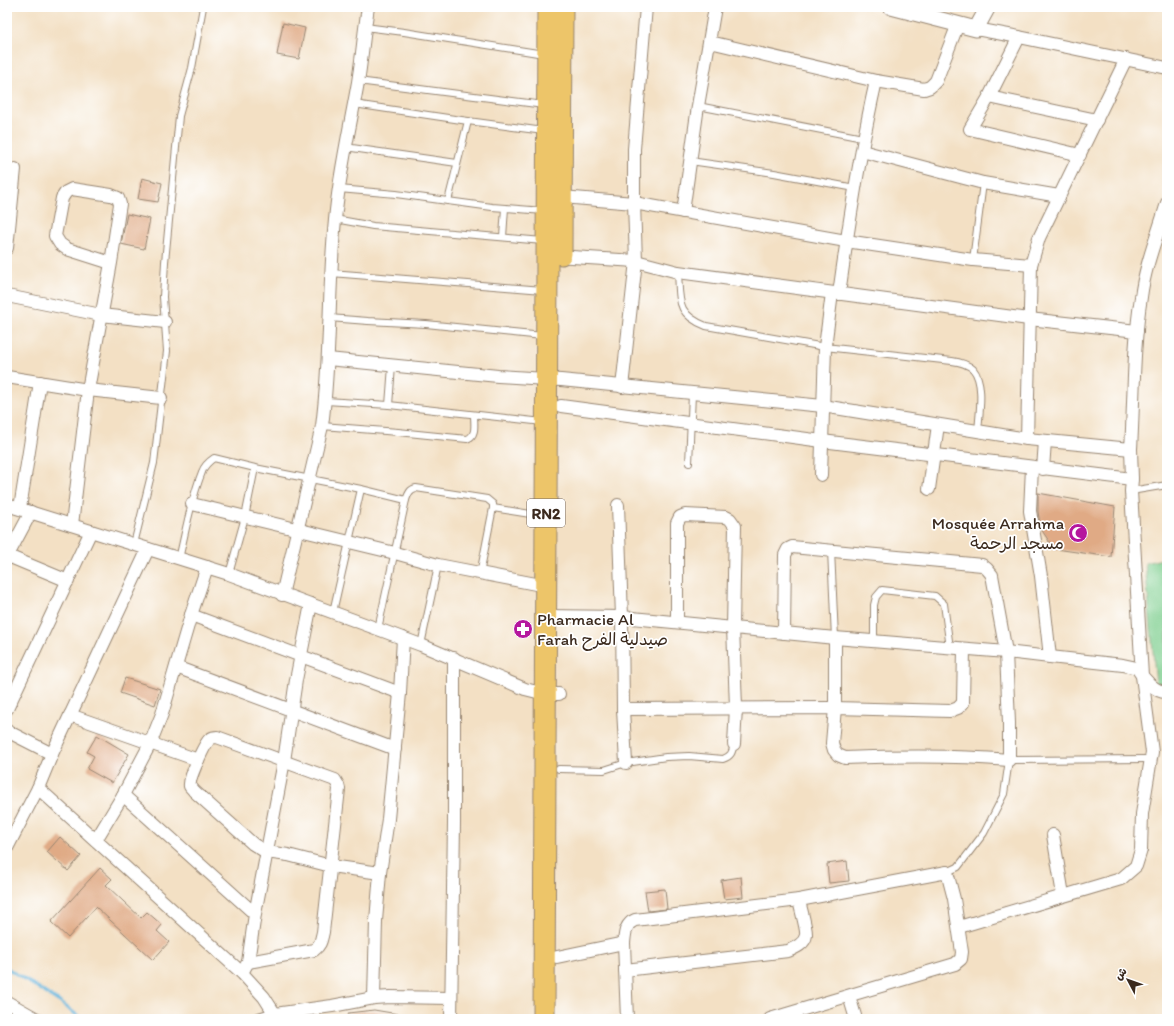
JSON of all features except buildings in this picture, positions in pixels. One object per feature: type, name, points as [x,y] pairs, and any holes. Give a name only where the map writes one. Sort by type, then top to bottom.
[{"type":"highway","name":"RN2","points":[[548,7],[547,131],[554,204]]},
{"type":"highway","name":"RN2","points":[[552,616],[546,586],[547,422],[554,380],[552,251],[562,7]]},
{"type":"highway","name":"RN2","points":[[544,1019],[552,694],[552,616],[561,406],[554,380],[547,336],[547,290],[552,251]]},
{"type":"highway","name":"RN2","points":[[552,694],[559,769],[557,1019]]},
{"type":"street","points":[[282,594],[309,479],[316,457],[326,401],[331,273],[335,219],[345,147],[358,81],[368,7]]},
{"type":"street","points":[[622,387],[636,261],[634,149],[646,7]]},
{"type":"street","points":[[683,212],[698,106],[716,7]]},
{"type":"street","points":[[891,7],[920,10],[976,29],[1167,68]]},
{"type":"street","points":[[976,29],[988,7]]},
{"type":"street","points":[[710,42],[876,81],[924,89],[930,87],[936,81],[958,24]]},
{"type":"street","points":[[1019,37],[989,97],[970,129],[1080,155]]},
{"type":"street","points":[[1027,439],[1031,265],[1039,238],[1126,59]]},
{"type":"street","points":[[821,474],[825,347],[846,241],[863,138],[876,81]]},
{"type":"street","points":[[989,97],[1097,120]]},
{"type":"street","points":[[862,151],[983,183],[1059,196]]},
{"type":"street","points":[[7,248],[15,169]]},
{"type":"street","points":[[72,525],[88,390],[111,263],[120,204],[118,198],[111,195],[72,189],[66,192],[62,198],[55,236],[60,244],[67,249],[111,263]]},
{"type":"street","points":[[554,204],[634,203],[846,241],[973,260],[1031,265]]},
{"type":"street","points":[[958,928],[1121,879],[1136,866],[1141,850],[1142,814],[1151,745],[1142,676],[1131,485],[1131,449],[1137,331],[1141,296],[1152,252],[1167,203]]},
{"type":"street","points":[[552,251],[636,261],[678,272],[835,294],[1029,319],[1137,331]]},
{"type":"street","points":[[7,296],[101,315],[164,322]]},
{"type":"street","points":[[328,360],[823,406],[1027,439],[1131,449]]},
{"type":"street","points":[[7,377],[88,390],[162,398]]},
{"type":"street","points":[[40,382],[25,510],[7,556],[68,581]]},
{"type":"street","points":[[561,406],[1038,468],[1131,485]]},
{"type":"street","points":[[930,489],[933,455],[938,425]]},
{"type":"street","points":[[1045,441],[1030,511],[1041,576],[1050,658]]},
{"type":"street","points":[[192,504],[395,553],[438,565],[546,586]]},
{"type":"street","points":[[7,505],[229,574],[403,638],[454,658],[525,689],[552,694]]},
{"type":"street","points":[[618,505],[622,617],[623,709],[626,763]]},
{"type":"street","points":[[677,622],[677,523],[680,518],[686,515],[726,517],[730,519],[735,526],[733,627],[736,707],[734,744]]},
{"type":"street","points":[[7,708],[92,531]]},
{"type":"street","points":[[784,633],[785,555],[788,549],[792,547],[982,565],[992,575],[1006,652],[1009,760],[981,757],[915,756],[845,758],[838,755],[834,750],[832,743],[835,708],[835,638]]},
{"type":"street","points":[[7,848],[38,788],[52,754],[148,549]]},
{"type":"street","points":[[96,840],[123,795],[150,744],[162,714],[207,568]]},
{"type":"street","points":[[242,973],[248,962],[255,914],[284,761],[311,604]]},
{"type":"street","points":[[191,616],[400,693]]},
{"type":"street","points":[[552,616],[622,617],[874,642],[1006,652],[1123,665],[1137,668],[1142,676],[1156,688],[1163,693],[1167,692]]},
{"type":"street","points":[[374,998],[376,920],[395,748],[403,638]]},
{"type":"street","points":[[623,709],[736,707],[950,711],[958,708],[963,703],[964,649]]},
{"type":"street","points":[[451,1019],[454,823],[454,658]]},
{"type":"street","points":[[176,667],[395,748]]},
{"type":"street","points":[[70,715],[198,760]]},
{"type":"street","points":[[7,731],[52,754]]},
{"type":"street","points":[[248,962],[314,950],[321,943],[331,866],[339,789],[335,780],[217,737],[212,737],[198,760],[190,786],[253,844],[266,852],[283,854],[331,866],[380,873]]},
{"type":"street","points":[[38,788],[242,973],[264,997],[276,1016]]},
{"type":"street","points":[[123,795],[255,914]]},
{"type":"street","points":[[1053,835],[1063,896]]},
{"type":"street","points":[[627,1019],[624,943],[625,932],[630,922],[635,920],[799,900],[947,872],[954,899],[962,952],[961,959],[955,964],[770,1019]]},
{"type":"street","points":[[625,970],[788,951],[796,948],[803,942],[806,935],[799,900]]},
{"type":"street","points":[[557,957],[624,943]]},
{"type":"street","points":[[849,996],[856,1019]]},
{"type":"street","points":[[259,1019],[374,998],[451,998]]},
{"type":"street","points":[[7,1002],[37,1019]]},
{"type":"lane","points":[[134,544],[154,463],[167,351],[163,297],[165,262],[180,116],[192,68],[203,7]]},
{"type":"lane","points":[[365,27],[547,54]]},
{"type":"lane","points":[[358,81],[547,105]]},
{"type":"lane","points":[[354,104],[547,131]]},
{"type":"lane","points":[[698,106],[863,138]]},
{"type":"lane","points":[[448,201],[468,121]]},
{"type":"lane","points":[[345,147],[457,163]]},
{"type":"lane","points":[[690,161],[774,173],[855,188]]},
{"type":"lane","points":[[973,260],[983,183]]},
{"type":"lane","points":[[339,189],[505,208],[554,204]]},
{"type":"lane","points":[[503,237],[505,208]]},
{"type":"lane","points":[[335,219],[373,226],[503,237],[552,251]]},
{"type":"lane","points":[[678,272],[681,306],[693,321],[706,326],[825,347],[952,360],[964,363],[972,369],[978,377],[980,388],[978,432]]},
{"type":"lane","points":[[331,273],[547,290]]},
{"type":"lane","points":[[329,318],[368,322],[426,324],[547,336]]},
{"type":"lane","points":[[389,405],[392,366]]},
{"type":"lane","points":[[688,462],[692,394]]},
{"type":"lane","points":[[326,401],[389,405],[547,422]]},
{"type":"lane","points":[[322,426],[467,439],[472,437],[474,434],[474,415]]},
{"type":"lane","points":[[179,559],[192,504],[202,472],[205,465],[214,458],[406,500]]},
{"type":"lane","points":[[229,574],[245,517],[255,468]]},
{"type":"lane","points":[[1131,485],[1167,485]]},
{"type":"lane","points":[[378,629],[406,500],[412,489],[416,488],[487,499],[493,504],[480,574]]},
{"type":"lane","points":[[333,612],[361,489]]},
{"type":"lane","points":[[493,508],[546,517]]},
{"type":"lane","points":[[832,550],[835,638]]},
{"type":"lane","points":[[421,645],[438,565]]},
{"type":"lane","points":[[874,642],[874,605],[876,597],[882,590],[935,596],[941,600],[944,604],[950,648]]},
{"type":"lane","points":[[559,769],[604,770],[626,763],[682,756],[723,759],[729,757],[732,753],[734,744]]},
{"type":"lane","points":[[947,872],[958,867],[984,833],[1004,794],[1009,760],[1150,759]]},
{"type":"green space","points":[[1167,558],[1167,685],[1156,685],[1145,563]]},
{"type":"waterway","points":[[7,968],[61,1003],[82,1019]]},
{"type":"place","name":"Mosquée Arrahma مسجد الرحمة","points":[[1078,533]]},
{"type":"place","name":"Pharmacie Al Farah صيدلية الفرح","points":[[523,629]]}]
